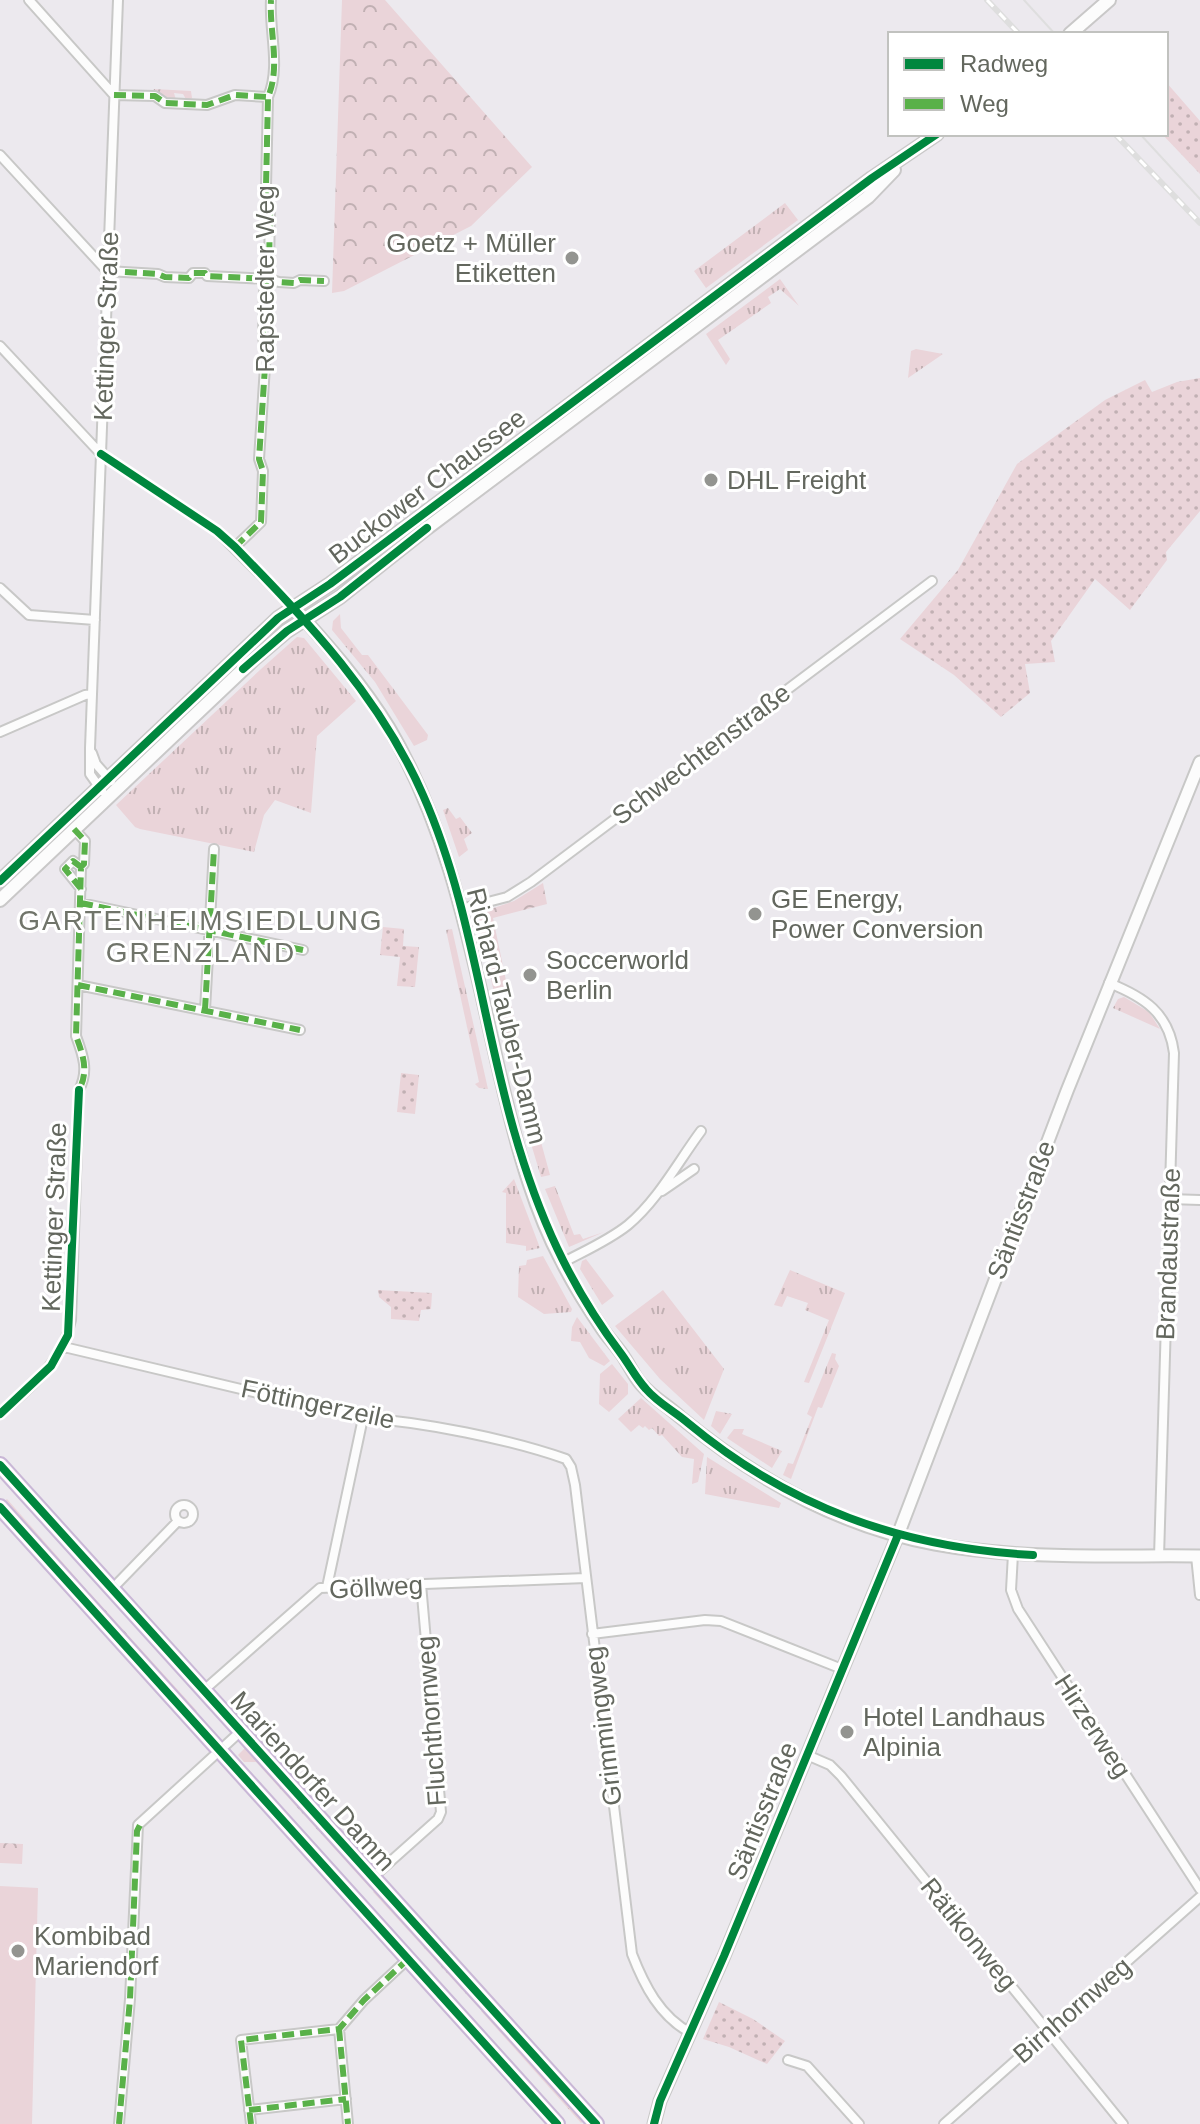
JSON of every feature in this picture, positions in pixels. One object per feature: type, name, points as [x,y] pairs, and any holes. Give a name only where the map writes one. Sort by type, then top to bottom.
[{"type":"main road","points":[[1073,32],[1109,0]]},
{"type":"main road","name":"Buckower Chaussee","points":[[0,881],[103,793],[278,618],[360,562],[872,178],[934,136]]},
{"type":"main road","name":"Buckower Chaussee","points":[[113,783],[287,631],[306,621],[868,197],[907,156]]},
{"type":"main road","name":"Buckower Chaussee","points":[[0,900],[74,829],[103,793]]},
{"type":"main road","name":"Mariendorfer Damm","points":[[0,1465],[596,2124]]},
{"type":"main road","name":"Mariendorfer Damm","points":[[0,1507],[557,2124]]},
{"type":"street","points":[[29,0],[114,95],[155,96],[165,103],[207,105],[235,95],[268,97]]},
{"type":"street","name":"Kettinger Straße","points":[[103,793],[90,774],[90,748],[118,0]]},
{"type":"street","name":"Rapstedter Weg","points":[[235,547],[261,522],[263,471],[259,459],[266,364],[264,292],[269,279],[270,197],[266,187],[268,97],[272,88],[274,34],[270,20],[271,0]]},
{"type":"street","points":[[0,155],[107,271],[189,278],[193,273],[294,283],[300,280],[324,281]]},
{"type":"street","points":[[0,346],[101,454],[217,531],[293,607]]},
{"type":"street","name":"Schwechtenstraße","points":[[461,909],[507,897],[531,882],[932,581]]},
{"type":"street","points":[[0,588],[30,615],[95,620]]},
{"type":"street","name":"Richard-Tauber-Damm","points":[[293,607],[368,697],[395,738],[429,809],[461,909],[514,1131],[539,1209],[562,1263],[595,1318],[629,1369],[659,1403],[668,1406],[715,1446],[770,1481],[832,1512],[898,1535],[935,1544],[1013,1554],[1198,1556]]},
{"type":"street","points":[[0,732],[92,694]]},
{"type":"street","points":[[90,748],[96,764],[113,783]]},
{"type":"street","name":"Säntisstraße","points":[[645,2124],[660,2101],[691,2033],[898,1535],[1109,983],[1200,762]]},
{"type":"street","name":"Kettinger Straße","points":[[0,1414],[45,1373],[64,1347],[71,1320],[79,1090],[84,1081],[85,1062],[76,1036],[81,867],[84,864],[85,841],[74,829]]},
{"type":"street","points":[[205,1010],[214,849]]},
{"type":"street","name":"Kettinger Straße","points":[[81,867],[73,861],[65,869],[81,889]]},
{"type":"street","points":[[81,903],[303,950]]},
{"type":"street","name":"Brandaustraße","points":[[1109,983],[1137,994],[1152,1005],[1163,1019],[1172,1040],[1159,1557]]},
{"type":"street","points":[[78,985],[300,1030]]},
{"type":"street","points":[[562,1263],[627,1226],[655,1196],[701,1131]]},
{"type":"street","points":[[655,1196],[694,1169]]},
{"type":"street","points":[[1169,1199],[1200,1200]]},
{"type":"street","name":"Föttingerzeile","points":[[64,1347],[363,1418],[400,1421],[492,1440],[559,1457],[570,1463]]},
{"type":"street","points":[[327,1587],[363,1418]]},
{"type":"street","name":"Grimmingweg","points":[[570,1463],[632,1954],[651,1995],[670,2018],[691,2033]]},
{"type":"street","points":[[112,1589],[178,1521]]},
{"type":"street","name":"Hirzerweg","points":[[1013,1554],[1011,1590],[1018,1609],[1175,1855],[1200,1889]]},
{"type":"street","points":[[1198,1556],[1197,1584],[1200,1595]]},
{"type":"street","name":"Göllweg","points":[[204,1690],[315,1590],[327,1587],[586,1578]]},
{"type":"street","name":"Fluchthornweg","points":[[373,1877],[438,1819],[441,1812],[421,1584]]},
{"type":"street","points":[[592,1634],[705,1620],[720,1621],[842,1669]]},
{"type":"street","points":[[119,2124],[130,1999],[138,1825],[241,1731]]},
{"type":"street","name":"Rätikonweg","points":[[807,1755],[830,1765],[841,1776],[1123,2124]]},
{"type":"street","name":"Birnhornweg","points":[[944,2124],[1200,1897]]},
{"type":"street","points":[[251,2124],[241,2040],[339,2029],[364,2000],[408,1959]]},
{"type":"street","points":[[339,2029],[348,2124]]},
{"type":"street","points":[[788,2060],[807,2066],[859,2124]]},
{"type":"street","points":[[249,2110],[346,2099]]},
{"type":"street","name":"Säntisstraße","points":[[654,2124],[660,2101]]},
{"type":"green space","points":[[342,0],[385,0],[532,167],[471,226],[344,291],[332,293]]},
{"type":"green space","points":[[1168,84],[1200,121],[1200,174],[1164,136],[1168,136]]},
{"type":"green space","points":[[154,89],[191,91],[192,98],[187,101],[183,94],[174,93],[176,100],[165,100],[153,92]]},
{"type":"green space","points":[[785,203],[798,220],[706,288],[694,271]]},
{"type":"green space","points":[[780,279],[799,306],[780,289],[768,297],[771,303],[718,340],[730,359],[726,365],[706,334]]},
{"type":"green space","points":[[916,349],[943,354],[908,378],[911,351]]},
{"type":"green space","points":[[1200,378],[1200,511],[1166,552],[1167,560],[1130,610],[1095,579],[1051,641],[1055,662],[1025,664],[1030,693],[1001,717],[954,675],[900,639],[958,570],[1017,464],[1105,400],[1145,380],[1152,392],[1177,382]]},
{"type":"green space","points":[[340,614],[341,628],[362,655],[368,655],[428,735],[427,740],[414,746],[375,682],[332,630],[333,621]]},
{"type":"green space","points":[[297,637],[304,638],[356,701],[317,736],[311,813],[275,800],[264,815],[254,852],[135,827],[116,805]]},
{"type":"green space","points":[[245,660],[121,779],[119,778],[240,661]]},
{"type":"green space","points":[[448,808],[456,819],[460,817],[472,833],[464,839],[468,850],[459,857],[443,810]]},
{"type":"green space","points":[[543,883],[547,904],[493,918],[519,1043],[505,1042],[478,920],[482,912],[514,901]]},
{"type":"green space","points":[[383,927],[404,929],[403,946],[419,947],[415,987],[397,986],[400,957],[380,955]]},
{"type":"green space","points":[[452,929],[488,1089],[475,1084],[479,1082],[446,930]]},
{"type":"green space","points":[[1124,997],[1149,1012],[1160,1029],[1113,1008],[1118,999]]},
{"type":"green space","points":[[401,1073],[419,1075],[415,1114],[397,1112]]},
{"type":"green space","points":[[530,1102],[550,1175],[541,1177],[520,1107]]},
{"type":"green space","points":[[514,1179],[540,1248],[526,1251],[526,1246],[506,1243],[506,1193],[502,1192]]},
{"type":"green space","points":[[555,1186],[574,1235],[580,1234],[583,1239],[604,1232],[569,1247],[545,1189]]},
{"type":"green space","points":[[543,1256],[571,1312],[544,1314],[518,1297],[519,1266],[526,1265],[527,1260]]},
{"type":"green space","points":[[586,1259],[614,1296],[602,1305],[580,1269],[582,1261]]},
{"type":"green space","points":[[790,1270],[845,1293],[809,1383],[804,1382],[829,1320],[805,1310],[808,1303],[787,1296],[782,1307],[774,1305]]},
{"type":"green space","points":[[378,1290],[432,1293],[431,1309],[421,1310],[419,1321],[391,1319],[391,1307],[379,1297]]},
{"type":"green space","points":[[663,1290],[724,1369],[704,1420],[660,1379],[615,1326]]},
{"type":"green space","points":[[577,1317],[610,1361],[604,1366],[589,1358],[580,1342],[571,1341],[572,1327]]},
{"type":"green space","points":[[832,1353],[836,1354],[839,1366],[822,1408],[818,1407],[791,1479],[783,1475],[788,1463],[793,1464],[812,1417],[807,1414]]},
{"type":"green space","points":[[612,1364],[628,1384],[628,1394],[609,1412],[599,1404],[600,1374]]},
{"type":"green space","points":[[641,1398],[704,1454],[698,1482],[692,1484],[694,1459],[682,1457],[652,1428],[649,1430],[639,1425],[631,1432],[618,1419]]},
{"type":"green space","points":[[716,1411],[732,1414],[720,1434],[711,1426]]},
{"type":"green space","points":[[734,1429],[744,1429],[742,1434],[782,1451],[772,1468],[727,1438]]},
{"type":"green space","points":[[707,1457],[781,1503],[779,1508],[705,1494]]},
{"type":"green space","points":[[7,1499],[86,1589],[83,1591],[3,1502]]},
{"type":"green space","points":[[90,1593],[197,1711],[194,1714],[87,1595]]},
{"type":"green space","points":[[247,1746],[373,1885],[370,1888],[256,1762],[244,1762],[238,1755]]},
{"type":"green space","points":[[0,1843],[23,1844],[22,1864],[0,1863]]},
{"type":"green space","name":"Kombibad Mariendorf","points":[[0,1886],[38,1888],[32,2124],[0,2124]]},
{"type":"green space","points":[[376,1889],[481,2005],[478,2007],[373,1892]]},
{"type":"green space","points":[[719,2002],[753,2019],[785,2041],[767,2064],[703,2039]]},
{"type":"green space","points":[[484,2009],[585,2120],[581,2123],[481,2011]]},
{"type":"tram line","points":[[1024,0],[1053,32]]},
{"type":"tram line","points":[[1142,136],[1200,199]]},
{"type":"railway","points":[[987,0],[1017,32]]},
{"type":"railway","points":[[1117,136],[1200,223]]},
{"type":"marked path","points":[[235,547],[261,522],[263,471],[259,459],[266,351],[263,338],[264,292],[269,279],[270,197],[266,187],[268,97],[274,74],[271,0]]},
{"type":"marked path","points":[[114,95],[155,96],[165,103],[207,105],[235,95],[268,97]]},
{"type":"marked path","points":[[107,271],[189,278],[193,273],[205,273],[207,276],[294,283],[300,280],[324,281]]},
{"type":"marked path","points":[[74,829],[85,841],[84,864],[81,867],[76,1036],[84,1070],[79,1090]]},
{"type":"marked path","points":[[205,1010],[214,849]]},
{"type":"marked path","points":[[81,867],[73,861],[65,869],[81,889]]},
{"type":"marked path","points":[[81,903],[303,950]]},
{"type":"marked path","points":[[78,985],[300,1030]]},
{"type":"marked path","points":[[119,2124],[130,1999],[137,1831],[142,1821]]},
{"type":"marked path","points":[[251,2124],[241,2040],[339,2029],[364,2000],[408,1959]]},
{"type":"marked path","points":[[339,2029],[348,2124]]},
{"type":"marked path","points":[[249,2110],[346,2099]]},
{"type":"cycle path","points":[[0,881],[278,618],[330,584],[872,178],[934,136]]},
{"type":"cycle path","points":[[101,454],[217,531],[235,547],[341,663],[406,759],[439,835],[453,877],[503,1089],[534,1192],[571,1276],[642,1385],[726,1453],[807,1500],[849,1518],[938,1543],[1033,1555]]},
{"type":"cycle path","points":[[243,669],[287,631],[340,597],[427,528]]},
{"type":"cycle path","points":[[0,1414],[51,1366],[68,1335],[79,1090]]},
{"type":"cycle path","points":[[0,1465],[596,2124]]},
{"type":"cycle path","points":[[0,1507],[557,2124]]},
{"type":"cycle path","points":[[654,2124],[660,2101],[724,1956],[898,1535]]},
{"type":"place","name":"Goetz + Müller Etiketten","points":[[572,258]]},
{"type":"place","name":"DHL Freight","points":[[711,480]]},
{"type":"place","name":"GE Energy, Power Conversion","points":[[755,914]]},
{"type":"place","name":"Soccerworld Berlin","points":[[530,975]]},
{"type":"place","name":"Hotel Landhaus Alpinia","points":[[847,1732]]},
{"type":"place","name":"Kombibad Mariendorf","points":[[18,1951]]},
{"type":"district","name":"GARTENHEIMSIEDLUNG GRENZLAND","points":[[201,936]]}]
